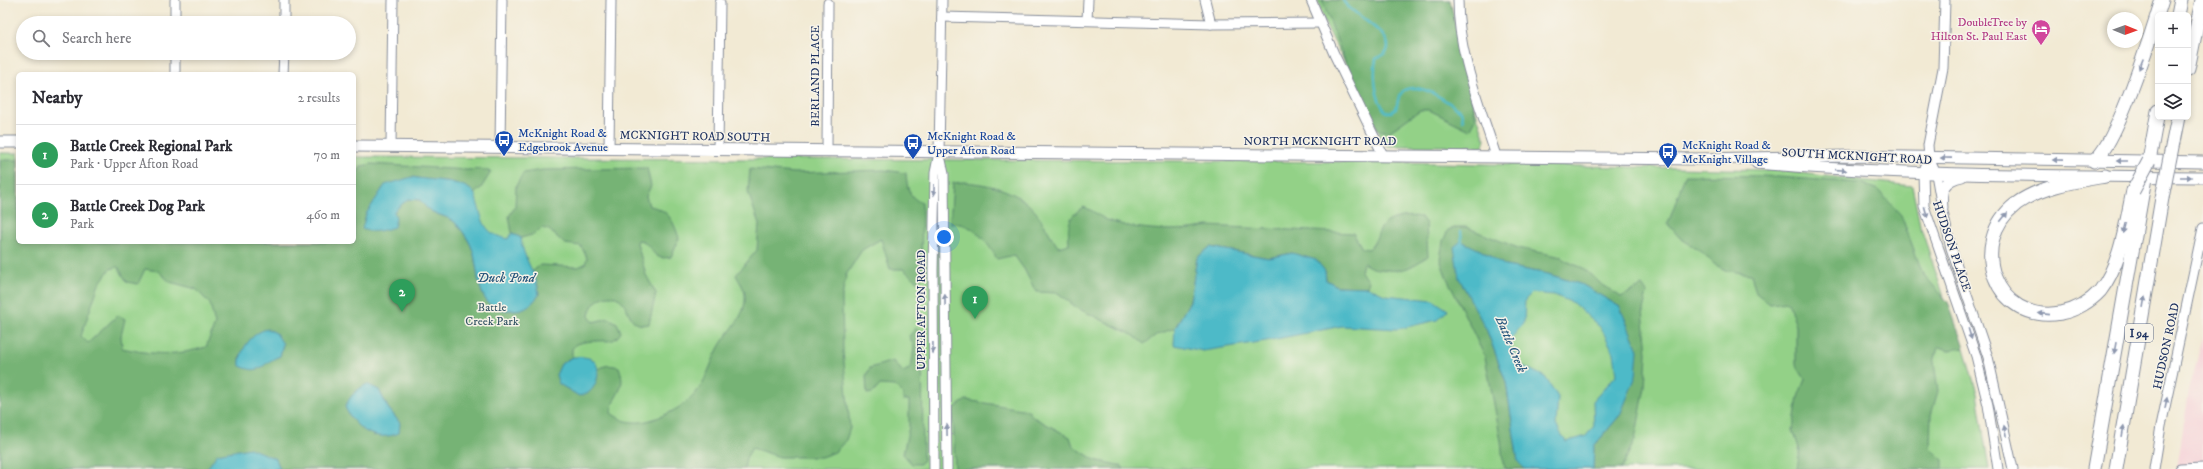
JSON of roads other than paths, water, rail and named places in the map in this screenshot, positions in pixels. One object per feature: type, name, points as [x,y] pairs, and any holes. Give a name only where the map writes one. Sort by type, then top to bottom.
[{"type":"highway","points":[[2094,161],[2104,151],[2113,132],[2146,52],[2162,0]]},
{"type":"highway","points":[[2179,12],[2181,0]]},
{"type":"highway","points":[[2191,54],[2202,0]]},
{"type":"highway","points":[[2105,176],[2055,187],[2021,201],[2004,216],[1994,236],[1990,257],[1994,278],[1999,288],[2010,300],[2029,311],[2051,314],[2067,311],[2090,300],[2100,291],[2118,254],[2148,161],[2156,120]]},
{"type":"highway","name":"I 94","points":[[2118,465],[2162,198],[2177,120]]},
{"type":"highway","name":"I 94","points":[[2094,469],[2137,195]]},
{"type":"main road","points":[[0,142],[16,142]]},
{"type":"main road","name":"MCKNIGHT ROAD SOUTH","points":[[356,146],[500,146],[939,151]]},
{"type":"main road","name":"NORTH MCKNIGHT ROAD","points":[[939,151],[1700,159]]},
{"type":"main road","name":"SOUTH MCKNIGHT ROAD","points":[[1700,159],[1804,156],[2203,162]]},
{"type":"main road","name":"SOUTH MCKNIGHT ROAD","points":[[1700,159],[1835,170],[1936,174],[2203,177]]},
{"type":"main road","points":[[1942,208],[1941,194],[1948,182],[1954,178],[1973,174]]},
{"type":"street","points":[[175,0],[175,16]]},
{"type":"street","points":[[284,0],[284,16]]},
{"type":"street","points":[[391,146],[393,0]]},
{"type":"street","points":[[500,146],[502,0]]},
{"type":"street","points":[[609,148],[611,0]]},
{"type":"street","name":"UPPER AFTON ROAD","points":[[934,469],[933,270],[935,173],[939,151],[942,0]]},
{"type":"street","points":[[1087,20],[1088,0]]},
{"type":"street","points":[[1205,0],[1210,24]]},
{"type":"street","points":[[1312,0],[1320,23],[1383,155]]},
{"type":"street","points":[[1458,0],[1461,31],[1472,82],[1496,156]]},
{"type":"street","points":[[1929,158],[1928,145],[1943,68],[1945,0]]},
{"type":"street","points":[[718,149],[720,3]]},
{"type":"street","name":"BERLAND PLACE","points":[[827,150],[828,3]]},
{"type":"street","points":[[942,17],[1210,24],[1320,23]]},
{"type":"street","points":[[175,60],[175,72]]},
{"type":"street","points":[[283,72],[284,60]]},
{"type":"street","name":"UPPER AFTON ROAD","points":[[939,151],[944,174],[947,469]]},
{"type":"street","name":"HUDSON PLACE","points":[[1929,158],[1923,173],[1924,206],[1976,356],[1991,423],[1998,469]]},
{"type":"street","name":"HUDSON PLACE","points":[[1929,158],[1936,174],[1942,208],[1952,248],[1988,357],[2012,469]]},
{"type":"street","name":"HUDSON ROAD","points":[[2154,469],[2161,426],[2203,228]]},
{"type":"street","points":[[2180,469],[2203,468]]},
{"type":"water","name":"Duck Pond","points":[[412,177],[445,181],[469,188],[475,194],[484,223],[490,231],[500,237],[508,239],[512,233],[521,238],[524,253],[538,288],[539,295],[533,302],[527,307],[516,310],[499,309],[491,305],[485,299],[481,290],[473,251],[465,235],[456,223],[448,218],[432,212],[420,200],[408,199],[394,211],[396,218],[394,227],[374,231],[362,229],[366,214],[385,185]]},
{"type":"water","points":[[1461,241],[1480,250],[1506,266],[1548,274],[1583,285],[1620,307],[1638,350],[1636,376],[1620,415],[1594,446],[1593,469],[1525,469],[1518,462],[1506,382],[1487,331],[1459,278],[1454,247]],"holes":[[[1532,293],[1554,295],[1573,303],[1601,328],[1614,353],[1617,374],[1593,401],[1594,426],[1586,436],[1566,442],[1556,425],[1558,397],[1545,377],[1521,365],[1508,343],[1524,322],[1525,300]]]},
{"type":"water","points":[[1210,247],[1269,258],[1292,253],[1316,260],[1325,271],[1326,280],[1337,286],[1367,287],[1385,295],[1433,300],[1448,310],[1437,320],[1398,329],[1342,326],[1266,341],[1203,351],[1174,345],[1175,328],[1190,301],[1197,258]]},
{"type":"water","points":[[268,329],[276,333],[283,344],[280,356],[253,370],[240,366],[241,354],[244,348],[257,334]]},
{"type":"water","points":[[572,357],[592,359],[598,369],[594,387],[586,394],[579,396],[559,384],[556,375],[561,364]]},
{"type":"water","points":[[367,384],[379,390],[388,408],[400,423],[399,433],[390,436],[374,435],[360,428],[349,415],[345,407],[347,403],[354,393]]},
{"type":"water","points":[[250,448],[276,459],[280,469],[207,469],[217,454]]},
{"type":"waterway","name":"Battle Creek","points":[[1343,0],[1346,5],[1379,31],[1385,38],[1388,45],[1386,52],[1376,59],[1375,73],[1377,94],[1379,101],[1386,112],[1391,112],[1396,109],[1399,96],[1404,90],[1418,88],[1434,94],[1461,111],[1463,120]]},
{"type":"waterway","name":"Battle Creek","points":[[1461,231],[1462,245]]},
{"type":"place","name":"DoubleTree by Hilton St. Paul East","points":[[2041,46]]},
{"type":"place","name":"McKnight Road & Edgebrook Avenue","points":[[504,157]]},
{"type":"place","name":"McKnight Road & Upper Afton Road","points":[[913,160]]},
{"type":"place","name":"McKnight Road & McKnight Village","points":[[1668,169]]},
{"type":"place","name":"Battle Creek Dog Park","points":[[402,312]]},
{"type":"place","name":"Battle Creek Regional Park","points":[[975,319]]},
{"type":"park label","name":"Battle Creek Park","points":[[492,314]]}]
